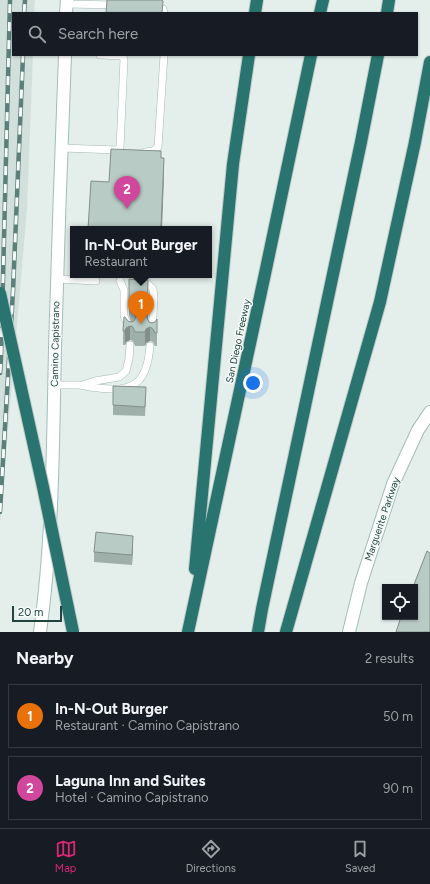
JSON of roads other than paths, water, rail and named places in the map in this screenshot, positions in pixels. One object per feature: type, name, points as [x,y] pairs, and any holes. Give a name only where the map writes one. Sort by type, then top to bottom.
[{"type":"highway","points":[[255,12],[257,0]]},
{"type":"highway","points":[[320,12],[323,0]]},
{"type":"highway","points":[[387,12],[389,0]]},
{"type":"highway","points":[[189,628],[233,164],[249,56]]},
{"type":"highway","name":"San Diego Freeway","points":[[189,628],[265,277],[311,56]]},
{"type":"highway","points":[[258,632],[378,56]]},
{"type":"highway","points":[[286,632],[380,302],[415,142],[430,62]]},
{"type":"highway","points":[[0,293],[73,632]]},
{"type":"street","name":"Camino Capistrano","points":[[40,632],[52,507],[57,279],[65,56]]},
{"type":"street","name":"Marguerite Parkway","points":[[349,632],[361,582],[393,484],[418,430],[430,412]]},
{"type":"lane","points":[[67,6],[124,6]]},
{"type":"lane","points":[[145,6],[163,9],[164,12]]},
{"type":"lane","points":[[117,150],[120,148],[124,59],[122,56]]},
{"type":"lane","points":[[140,152],[153,151],[158,147],[164,56]]},
{"type":"lane","points":[[62,148],[117,150],[129,152]]},
{"type":"lane","points":[[57,279],[96,281]]},
{"type":"lane","points":[[145,280],[153,289],[154,298],[152,332]]},
{"type":"lane","points":[[120,281],[124,290],[124,316],[131,331]]},
{"type":"lane","points":[[80,385],[119,377],[126,371],[130,345]]},
{"type":"lane","points":[[54,386],[80,385],[98,388],[129,388],[137,383],[144,374],[149,362],[150,346]]},
{"type":"railway","points":[[0,373],[10,0]]},
{"type":"railway","points":[[24,12],[25,0]]},
{"type":"railway","points":[[0,512],[13,291],[23,56]]},
{"type":"place","name":"Laguna Inn and Suites","points":[[127,209]]},
{"type":"place","name":"In-N-Out Burger","points":[[141,324]]}]
